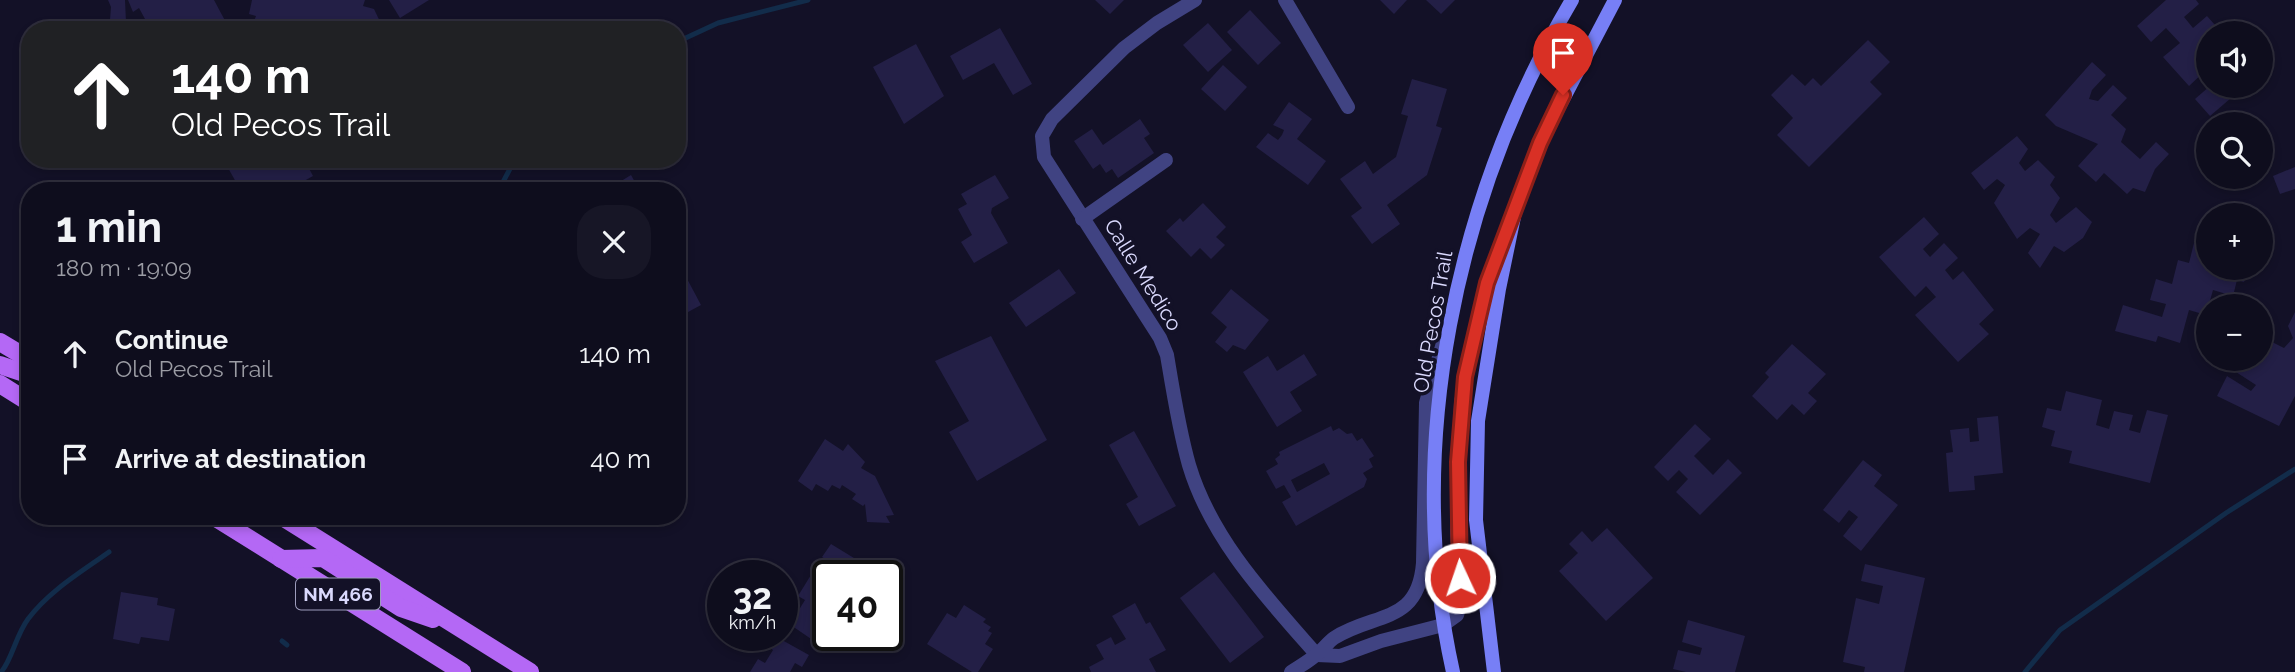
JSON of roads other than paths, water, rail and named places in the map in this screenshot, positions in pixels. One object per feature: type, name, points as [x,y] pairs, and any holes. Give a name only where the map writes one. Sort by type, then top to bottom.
[{"type":"main road","name":"Old Pecos Trail","points":[[1453,672],[1443,625],[1436,452],[1439,403],[1454,301],[1479,205],[1509,120],[1543,49],[1572,0]]},
{"type":"main road","points":[[1494,672],[1476,520],[1478,421],[1499,289],[1516,207],[1554,111],[1615,0]]},
{"type":"main road","points":[[0,342],[21,355]]},
{"type":"main road","points":[[0,365],[21,372]]},
{"type":"main road","points":[[0,384],[21,397]]},
{"type":"main road","name":"NM 466","points":[[228,525],[462,672]]},
{"type":"main road","name":"NM 466","points":[[295,525],[530,672]]},
{"type":"main road","points":[[281,558],[323,558],[401,608],[463,629]]},
{"type":"street","name":"Calle Medico","points":[[1195,0],[1157,23],[1124,48],[1045,127],[1042,143],[1044,157],[1160,338],[1167,355],[1189,465],[1219,533],[1267,599],[1317,655]]},
{"type":"street","points":[[1285,0],[1348,107]]},
{"type":"street","points":[[1082,219],[1166,160]]},
{"type":"street","points":[[1317,655],[1340,656],[1381,641],[1443,625],[1457,615],[1461,601],[1458,462],[1465,377],[1487,283],[1516,207]]},
{"type":"street","points":[[1291,672],[1317,655],[1333,638],[1396,614],[1413,598],[1419,587],[1423,563],[1426,403],[1454,301]]},
{"type":"waterway","points":[[686,38],[718,23],[808,0]]},
{"type":"waterway","points":[[503,182],[510,168]]},
{"type":"waterway","points":[[2025,672],[2060,630],[2226,513],[2295,469]]},
{"type":"waterway","points":[[1,672],[24,625],[36,609],[66,582],[109,552]]},
{"type":"waterway","points":[[282,641],[287,645]]}]
